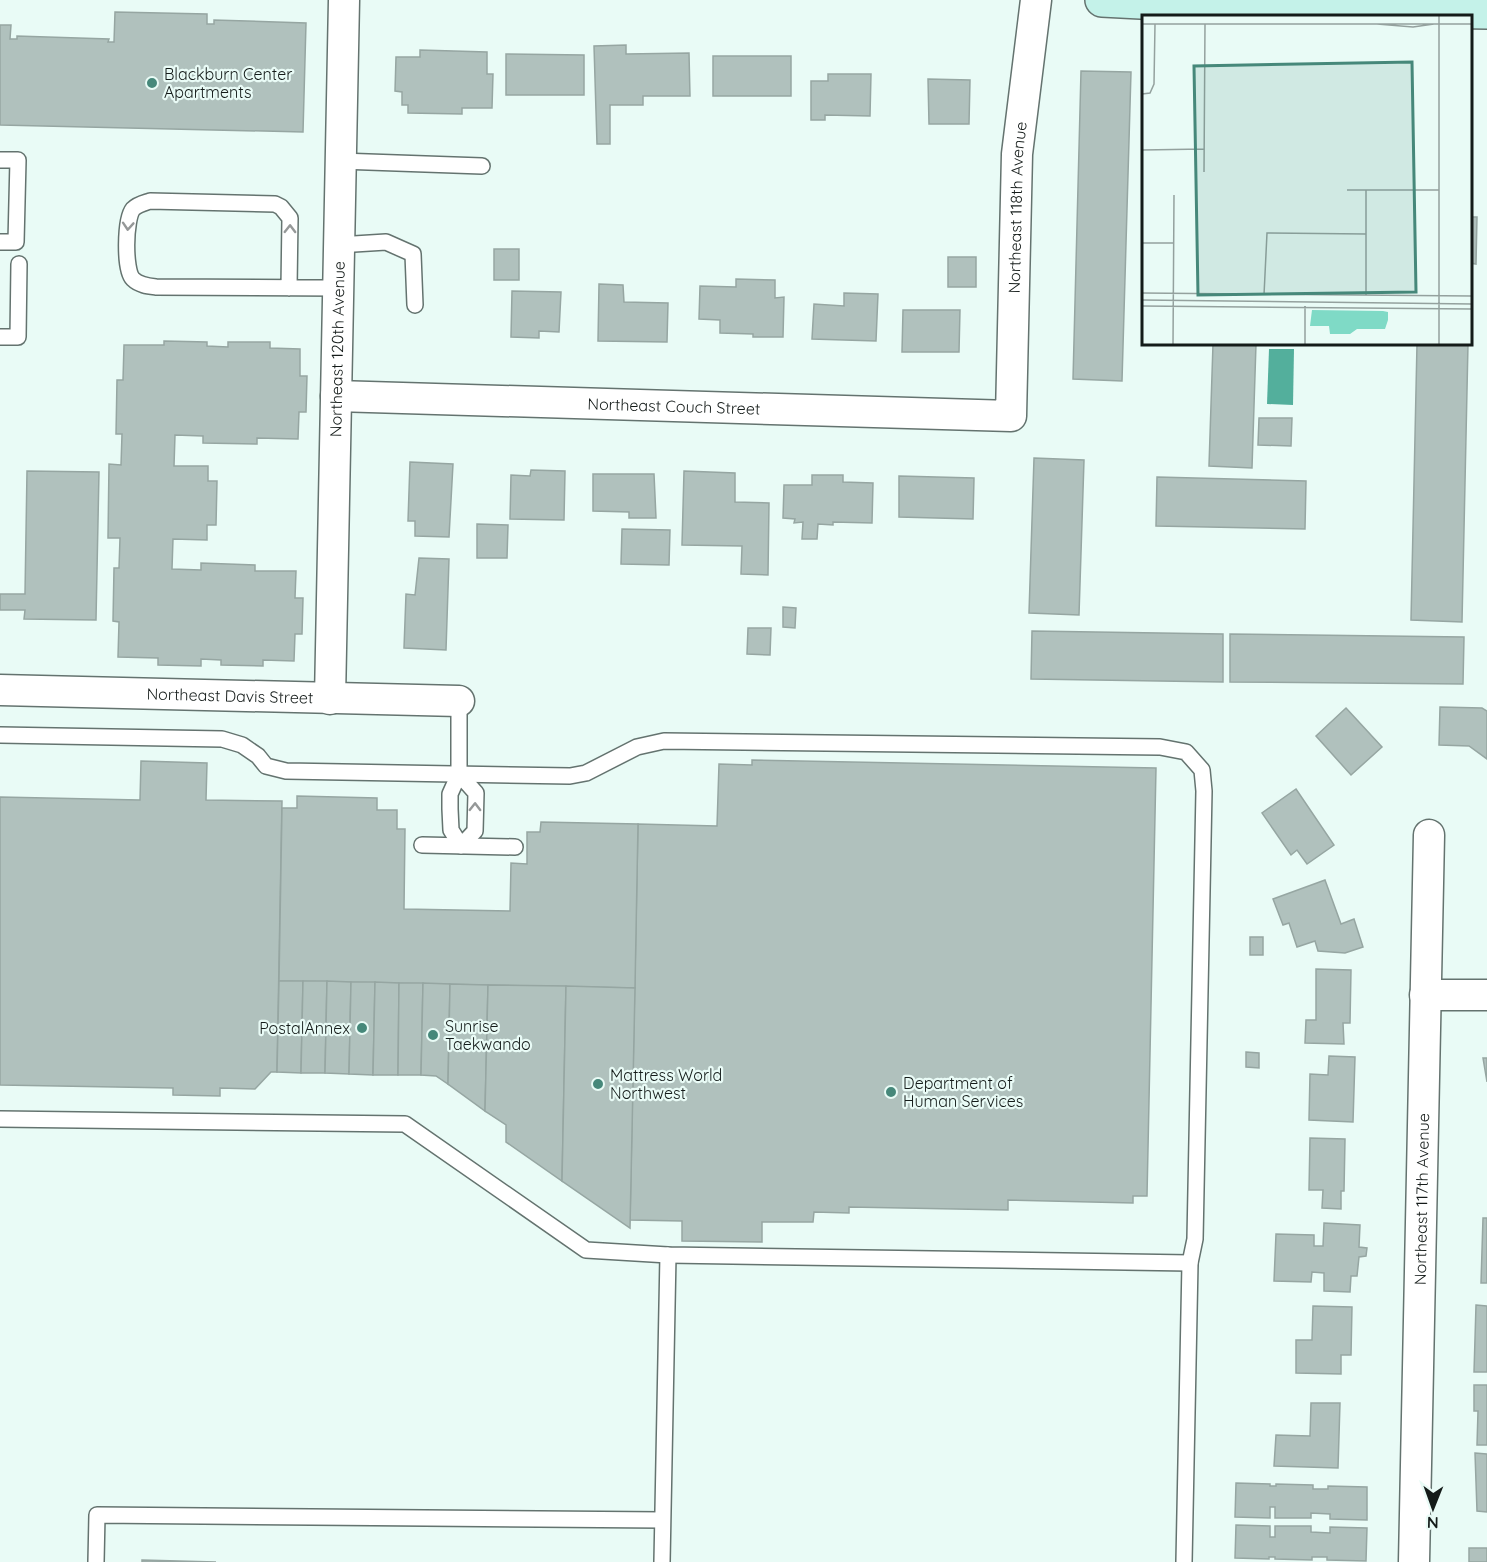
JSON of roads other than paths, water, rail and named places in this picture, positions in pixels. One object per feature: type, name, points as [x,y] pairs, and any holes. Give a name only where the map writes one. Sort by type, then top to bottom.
[{"type":"street","name":"Northeast 120th Avenue","points":[[330,699],[344,0]]},
{"type":"street","name":"Northeast 118th Avenue","points":[[1011,416],[1017,154],[1036,0]]},
{"type":"street","points":[[1102,0],[1246,7],[1487,12]]},
{"type":"street","name":"Northeast Couch Street","points":[[336,396],[1011,416]]},
{"type":"street","name":"Northeast Davis Street","points":[[0,690],[459,701]]},
{"type":"street","name":"Northeast 117th Avenue","points":[[1414,1562],[1430,836]]},
{"type":"street","points":[[1425,995],[1487,995]]},
{"type":"lane","points":[[0,160],[18,160],[16,242],[0,242]]},
{"type":"lane","points":[[340,161],[482,166]]},
{"type":"lane","points":[[289,288],[290,218],[281,207],[275,204],[150,201],[138,204],[127,220],[128,270],[133,279],[144,285],[156,287],[289,288],[338,288]]},
{"type":"lane","points":[[339,245],[386,243],[413,254],[415,305]]},
{"type":"lane","points":[[0,337],[18,337],[19,264]]},
{"type":"lane","points":[[459,701],[459,774],[450,794],[451,830],[461,846]]},
{"type":"lane","points":[[0,735],[222,739],[242,745],[258,756],[266,766],[286,771],[570,776],[586,773],[637,747],[664,741],[1160,747],[1186,752],[1202,770],[1204,791],[1196,1239],[1190,1263],[1184,1562]]},
{"type":"lane","points":[[459,774],[476,793],[475,831],[461,846]]},
{"type":"lane","points":[[422,845],[515,847]]},
{"type":"lane","points":[[0,1119],[405,1124],[586,1250],[668,1255],[1190,1263]]},
{"type":"lane","points":[[662,1562],[668,1255]]},
{"type":"lane","points":[[96,1562],[98,1515],[662,1520]]},
{"type":"place","name":"Blackburn Center Apartments","points":[[152,83]]},
{"type":"place","name":"PostalAnnex","points":[[362,1028]]},
{"type":"place","name":"Sunrise Taekwando","points":[[433,1035]]},
{"type":"place","name":"Mattress World Northwest","points":[[598,1084]]},
{"type":"place","name":"Department of Human Services","points":[[891,1092]]}]
